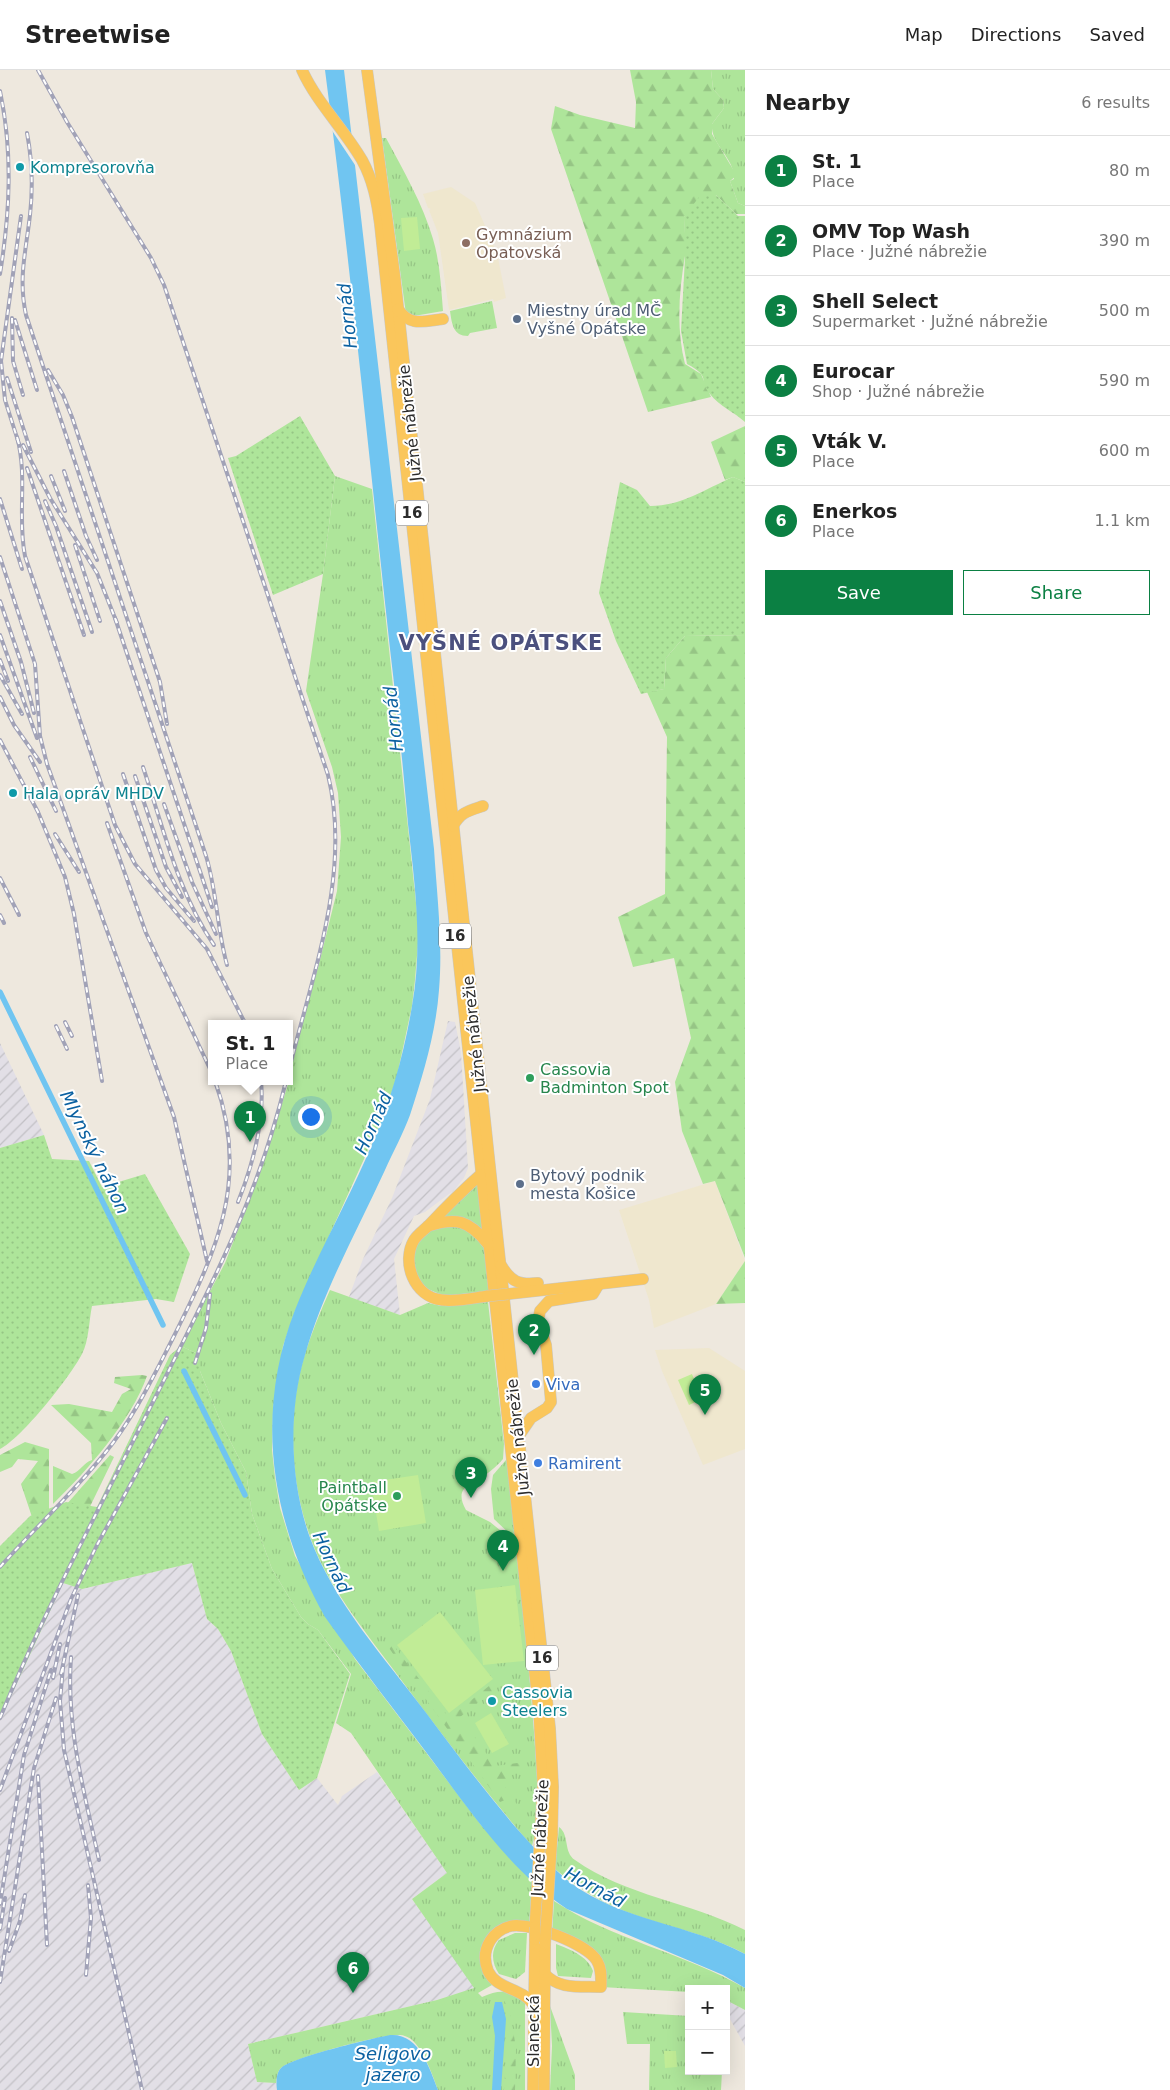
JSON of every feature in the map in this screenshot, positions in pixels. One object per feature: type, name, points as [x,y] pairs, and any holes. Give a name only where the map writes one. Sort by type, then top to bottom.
[{"type":"highway","name":"Južné nábrežie","points":[[302,70],[311,88],[357,153],[372,183],[380,224],[431,686],[480,1175],[539,1712],[547,1834]]},
{"type":"highway","name":"Južné nábrežie","points":[[367,70],[382,170],[398,309],[550,1729],[553,1787],[547,1834],[539,1973]]},
{"type":"highway","points":[[369,82],[373,70]]},
{"type":"highway","points":[[398,309],[405,318],[416,322]]},
{"type":"highway","points":[[401,337],[408,327],[416,322],[444,319]]},
{"type":"highway","points":[[450,798],[458,808],[467,810],[483,806]]},
{"type":"highway","points":[[453,826],[458,818],[467,810]]},
{"type":"highway","points":[[480,1175],[414,1240],[409,1253],[410,1272],[418,1286],[426,1293],[441,1300],[596,1289]]},
{"type":"highway","points":[[428,1226],[448,1220],[460,1222],[473,1228],[488,1244]]},
{"type":"highway","points":[[499,1262],[510,1278],[520,1284],[583,1280],[596,1289]]},
{"type":"highway","points":[[518,1437],[531,1418],[546,1409],[552,1402],[546,1345],[538,1322],[542,1308],[549,1301],[643,1279]]},
{"type":"highway","points":[[511,1926],[532,1928],[580,1945],[593,1956],[601,1973],[601,1987],[569,1986],[557,1988],[538,2002],[506,1986],[495,1980],[485,1960],[488,1944],[498,1932],[511,1926]]},
{"type":"highway","points":[[506,1986],[522,1983],[539,1973],[555,1982],[569,1986]]},
{"type":"highway","name":"Slanecká","points":[[533,2090],[539,1973]]},
{"type":"highway","name":"Slanecká","points":[[538,2002],[544,2090]]},
{"type":"shaded area","name":"Gymnázium Opatovská","points":[[451,187],[475,203],[497,253],[506,298],[494,302],[493,299],[449,310],[438,233],[429,210],[431,209],[428,208],[423,194]]},
{"type":"shaded area","points":[[448,1021],[455,1022],[461,1052],[468,1168],[464,1178],[453,1191],[425,1212],[414,1216],[394,1259],[400,1315],[349,1297],[363,1259],[392,1198],[430,1099]]},
{"type":"shaded area","points":[[0,1043],[44,1135],[0,1148]]},
{"type":"shaded area","points":[[715,1181],[745,1261],[716,1304],[654,1328],[649,1300],[619,1210]]},
{"type":"shaded area","points":[[709,1348],[745,1371],[745,1449],[703,1465],[662,1371],[655,1350]]},
{"type":"shaded area","points":[[192,1563],[207,1619],[218,1629],[231,1651],[262,1734],[299,1790],[317,1778],[338,1805],[342,1796],[377,1772],[447,1873],[412,1899],[475,1988],[437,2000],[248,2044],[257,2082],[276,2083],[277,2090],[0,2090],[0,1720],[63,1583],[82,1589]]},
{"type":"shaded area","points":[[730,2002],[745,2010],[745,2046],[730,2019]]},
{"type":"green space","points":[[630,70],[711,70],[713,89],[723,100],[724,108],[712,124],[712,134],[736,176],[730,181],[738,203],[745,206],[745,214],[736,214],[716,195],[684,217],[686,251],[679,310],[682,351],[685,364],[701,374],[711,397],[648,412],[551,129],[555,106],[580,115],[635,128],[636,102]]},
{"type":"green space","points":[[711,70],[745,70],[745,206],[738,203],[730,181],[734,179],[731,164],[712,131],[712,124],[724,108],[723,100],[713,89]]},
{"type":"green space","points":[[382,138],[386,138],[399,162],[429,226],[440,275],[443,311],[408,317],[406,314]]},
{"type":"green space","points":[[716,195],[738,216],[745,216],[745,422],[714,398],[707,389],[699,372],[687,364],[681,331],[685,258],[684,217],[699,197]]},
{"type":"green space","points":[[417,217],[420,249],[404,251],[401,218]]},
{"type":"green space","points":[[492,301],[497,328],[470,333],[468,336],[456,332],[450,311]]},
{"type":"green space","points":[[300,416],[335,476],[323,574],[273,595],[228,458],[236,456]]},
{"type":"green space","points":[[745,426],[745,482],[733,477],[725,480],[711,442]]},
{"type":"green space","points":[[335,476],[372,489],[419,931],[412,1006],[397,1076],[384,1115],[295,1311],[283,1346],[273,1409],[272,1450],[275,1477],[280,1508],[295,1556],[355,1659],[481,1825],[532,1881],[529,1928],[518,1926],[488,1944],[492,1985],[478,1993],[482,1997],[504,1992],[514,1994],[525,2000],[525,2090],[438,2090],[420,2049],[411,2039],[400,2035],[358,2042],[302,2058],[281,2068],[276,2083],[257,2082],[248,2044],[437,2000],[474,1988],[412,1899],[447,1873],[351,1733],[336,1723],[351,1674],[318,1630],[301,1617],[272,1569],[252,1514],[246,1472],[221,1423],[200,1371],[200,1355],[181,1346],[225,1263],[260,1173],[288,1085],[293,1085],[293,1062],[303,1013],[318,968],[337,891],[341,837],[338,793],[332,767],[306,691]]},
{"type":"green space","points":[[733,477],[745,482],[745,635],[685,636],[666,658],[664,689],[641,694],[616,641],[599,593],[620,482],[637,490],[650,506],[683,500]]},
{"type":"green space","points":[[745,635],[745,1258],[715,1181],[703,1184],[682,1131],[675,1082],[691,1038],[674,958],[633,967],[618,917],[665,894],[667,737],[647,692],[664,689],[666,658],[685,636]]},
{"type":"green space","points":[[44,1135],[52,1159],[89,1161],[102,1187],[145,1174],[190,1254],[174,1302],[156,1299],[92,1306],[86,1343],[76,1364],[32,1421],[0,1449],[0,1148]]},
{"type":"green space","points":[[477,1182],[483,1232],[440,1219]]},
{"type":"green space","points":[[465,1226],[485,1249],[489,1291],[444,1296],[428,1289],[419,1280],[414,1267],[414,1254],[419,1240],[434,1227]]},
{"type":"green space","points":[[745,1261],[745,1303],[716,1304]]},
{"type":"green space","points":[[330,1290],[400,1315],[428,1303],[442,1306],[488,1302],[504,1444],[503,1459],[490,1472],[469,1484],[463,1491],[462,1496],[466,1510],[490,1522],[516,1543],[537,1774],[538,1804],[532,1846],[467,1767],[357,1621],[331,1581],[307,1529],[295,1472],[294,1413],[304,1357]]},
{"type":"green space","points":[[181,1346],[200,1355],[200,1371],[221,1423],[246,1472],[252,1514],[272,1569],[301,1617],[318,1630],[350,1674],[317,1778],[299,1790],[262,1734],[231,1651],[218,1629],[207,1619],[192,1563],[82,1589],[63,1583],[0,1720],[0,1546],[30,1516],[66,1502],[97,1507],[170,1355]]},
{"type":"green space","points":[[692,1374],[702,1399],[689,1405],[678,1380]]},
{"type":"green space","points":[[147,1376],[140,1393],[119,1428],[80,1476],[53,1504],[53,1466],[72,1474],[92,1460],[91,1443],[51,1405],[69,1404],[112,1412],[122,1394],[131,1389],[114,1383],[115,1377]]},
{"type":"green space","points":[[25,1442],[49,1449],[49,1509],[32,1517],[21,1484],[38,1461],[18,1459],[12,1467],[0,1472],[0,1455]]},
{"type":"green space","points":[[110,1455],[114,1457],[25,1641],[44,1530]]},
{"type":"green space","points":[[506,1460],[508,1461],[515,1539],[494,1519],[491,1489],[493,1475]]},
{"type":"green space","name":"Paintball Opátske","points":[[418,1475],[426,1523],[379,1531],[371,1482]]},
{"type":"green space","points":[[515,1585],[524,1661],[483,1665],[475,1590]]},
{"type":"green space","points":[[440,1612],[493,1679],[449,1713],[397,1645]]},
{"type":"green space","points":[[393,1645],[449,1718],[494,1682],[498,1687],[455,1721],[467,1726],[495,1766],[525,1762],[526,1769],[510,1773],[510,1782],[503,1784],[518,1806],[516,1809],[505,1800],[500,1802],[389,1648]]},
{"type":"green space","points":[[491,1713],[509,1744],[492,1753],[475,1723]]},
{"type":"green space","points":[[559,1827],[564,1834],[571,1857],[595,1872],[637,1891],[702,1912],[745,1930],[745,1954],[714,1940],[617,1908],[577,1886],[555,1869]]},
{"type":"green space","points":[[554,1901],[599,1926],[697,1965],[745,1988],[745,2010],[730,2002],[730,1985],[685,1985],[685,1992],[601,1987],[597,1961],[552,1935]]},
{"type":"green space","points":[[515,1933],[527,1933],[525,1972],[516,1979],[499,1974],[493,1957],[494,1948],[499,1940]]},
{"type":"green space","points":[[556,1944],[583,1957],[593,1971],[591,1978],[558,1976]]},
{"type":"green space","points":[[508,2000],[516,2048],[515,2090],[504,2090],[508,2028],[504,2001]]},
{"type":"green space","points":[[550,2006],[575,2075],[575,2090],[550,2090],[552,2046]]},
{"type":"green space","points":[[623,2012],[685,2016],[685,2075],[722,2075],[721,2090],[649,2090],[650,2044],[627,2044]]},
{"type":"green space","points":[[664,2051],[676,2051],[677,2067],[665,2068]]},
{"type":"water","points":[[325,70],[344,70],[434,849],[439,920],[440,973],[432,1037],[410,1115],[341,1261],[312,1331],[305,1355],[296,1399],[294,1422],[295,1469],[298,1492],[309,1535],[319,1560],[361,1629],[483,1788],[537,1851],[571,1883],[591,1896],[634,1914],[724,1944],[745,1954],[745,1988],[723,1975],[567,1909],[528,1878],[493,1840],[325,1617],[307,1581],[292,1543],[281,1505],[274,1467],[272,1428],[275,1389],[282,1349],[295,1310],[313,1268],[363,1165],[385,1111],[405,1042],[412,1006],[417,960],[417,915],[400,736],[351,287]]},
{"type":"water","points":[[495,2002],[502,2002],[506,2019],[501,2090],[492,2090],[495,2036],[492,2017]]},
{"type":"water","name":"Seligovo jazero","points":[[390,2035],[400,2036],[416,2045],[427,2062],[438,2090],[277,2090],[278,2073],[281,2068],[288,2064],[332,2049]]},
{"type":"pier","points":[[327,106],[356,143],[359,171],[331,129]]},
{"type":"waterway","name":"Mlynský náhon","points":[[0,992],[163,1325]]},
{"type":"waterway","name":"Mlynský náhon","points":[[184,1371],[245,1495]]},
{"type":"railway","points":[[38,70],[67,122],[151,258],[164,285],[328,775],[334,812],[335,849],[332,886],[318,961],[293,1055]]},
{"type":"railway","points":[[0,91],[7,137],[9,182],[0,274]]},
{"type":"railway","points":[[27,133],[32,184],[23,277],[26,315],[206,856],[213,883],[227,965]]},
{"type":"railway","points":[[19,444],[5,400],[1,361],[21,216]]},
{"type":"railway","points":[[12,318],[13,361],[23,395]]},
{"type":"railway","points":[[15,320],[37,390]]},
{"type":"railway","points":[[48,370],[63,395],[72,417],[160,682],[167,724]]},
{"type":"railway","points":[[7,378],[31,452]]},
{"type":"railway","points":[[17,437],[22,467],[22,526],[25,556],[115,825],[135,864],[207,949],[243,1020]]},
{"type":"railway","points":[[23,445],[50,498],[97,573],[117,623]]},
{"type":"railway","points":[[27,468],[84,635]]},
{"type":"railway","points":[[64,471],[86,536],[97,560]]},
{"type":"railway","points":[[51,476],[65,511]]},
{"type":"railway","points":[[0,499],[22,569]]},
{"type":"railway","points":[[45,501],[56,526],[92,632]]},
{"type":"railway","points":[[75,545],[100,621]]},
{"type":"railway","points":[[0,557],[35,664],[40,736],[47,764],[174,1117],[207,1261]]},
{"type":"railway","points":[[0,601],[21,662],[34,713]]},
{"type":"railway","points":[[115,618],[212,907]]},
{"type":"railway","points":[[0,635],[37,738]]},
{"type":"railway","points":[[0,660],[8,681]]},
{"type":"railway","points":[[0,675],[22,714]]},
{"type":"railway","points":[[0,697],[14,725],[40,762]]},
{"type":"railway","points":[[0,740],[38,812],[65,877],[74,914],[102,1081]]},
{"type":"railway","points":[[30,757],[56,811]]},
{"type":"railway","points":[[143,767],[181,882],[201,925],[214,945]]},
{"type":"railway","points":[[123,774],[156,870],[166,888],[194,921]]},
{"type":"railway","points":[[135,776],[166,867],[182,897]]},
{"type":"railway","points":[[164,804],[192,882],[216,934]]},
{"type":"railway","points":[[107,823],[146,933],[208,1065]]},
{"type":"railway","points":[[55,834],[79,872]]},
{"type":"railway","points":[[0,878],[19,915]]},
{"type":"railway","points":[[0,915],[4,923]]},
{"type":"railway","points":[[65,1022],[72,1036]]},
{"type":"railway","points":[[56,1026],[67,1049]]},
{"type":"railway","points":[[0,1567],[93,1468],[115,1440],[133,1413],[188,1308],[202,1276],[224,1215],[229,1183],[230,1151],[225,1117],[216,1085]]},
{"type":"railway","points":[[238,1202],[257,1143],[261,1112],[261,1085]]},
{"type":"railway","points":[[0,1718],[61,1584],[223,1260],[252,1191],[276,1119],[285,1085]]},
{"type":"railway","points":[[195,1363],[206,1328],[210,1294]]},
{"type":"railway","points":[[0,1790],[71,1599],[97,1545],[167,1418]]},
{"type":"railway","points":[[61,1674],[78,1595]]},
{"type":"railway","points":[[53,1678],[60,1644]]},
{"type":"railway","points":[[71,1657],[71,1709],[74,1734],[82,1784],[99,1860]]},
{"type":"railway","points":[[63,1667],[60,1701],[64,1750],[142,2090]]},
{"type":"railway","points":[[0,1904],[24,1755],[51,1670]]},
{"type":"railway","points":[[0,1982],[34,1768],[56,1698]]},
{"type":"railway","points":[[38,1776],[47,1945]]},
{"type":"railway","points":[[86,1975],[91,1918],[88,1885]]},
{"type":"railway","points":[[9,1951],[20,1921],[25,1895]]},
{"type":"railway","points":[[0,1929],[5,1898]]},
{"type":"place","name":"Kompresorovňa","points":[[20,167]]},
{"type":"place","name":"Gymnázium Opatovská","points":[[466,243]]},
{"type":"place","name":"Miestny úrad MČ Vyšné Opátske","points":[[517,319]]},
{"type":"place","name":"Hala opráv MHDV","points":[[13,793]]},
{"type":"place","name":"Cassovia Badminton Spot","points":[[530,1078]]},
{"type":"place","name":"St. 1","points":[[250,1142]]},
{"type":"place","name":"Bytový podnik mesta Košice","points":[[520,1184]]},
{"type":"place","name":"OMV Top Wash","points":[[534,1355]]},
{"type":"place","name":"Viva","points":[[536,1384]]},
{"type":"place","name":"Vták V.","points":[[705,1415]]},
{"type":"place","name":"Ramirent","points":[[538,1463]]},
{"type":"place","name":"Paintball Opátske","points":[[397,1496]]},
{"type":"place","name":"Shell Select","points":[[471,1498]]},
{"type":"place","name":"Eurocar","points":[[503,1571]]},
{"type":"place","name":"Cassovia Steelers","points":[[492,1701]]},
{"type":"place","name":"Enerkos","points":[[353,1993]]},
{"type":"district","name":"VYŠNÉ OPÁTSKE","points":[[501,643]]},
{"type":"water label","name":"Hornád","points":[[347,316]]},
{"type":"water label","name":"Hornád","points":[[393,719]]},
{"type":"water label","name":"Hornád","points":[[373,1123]]},
{"type":"water label","name":"Hornád","points":[[332,1562]]},
{"type":"water label","name":"Hornád","points":[[595,1887]]}]
